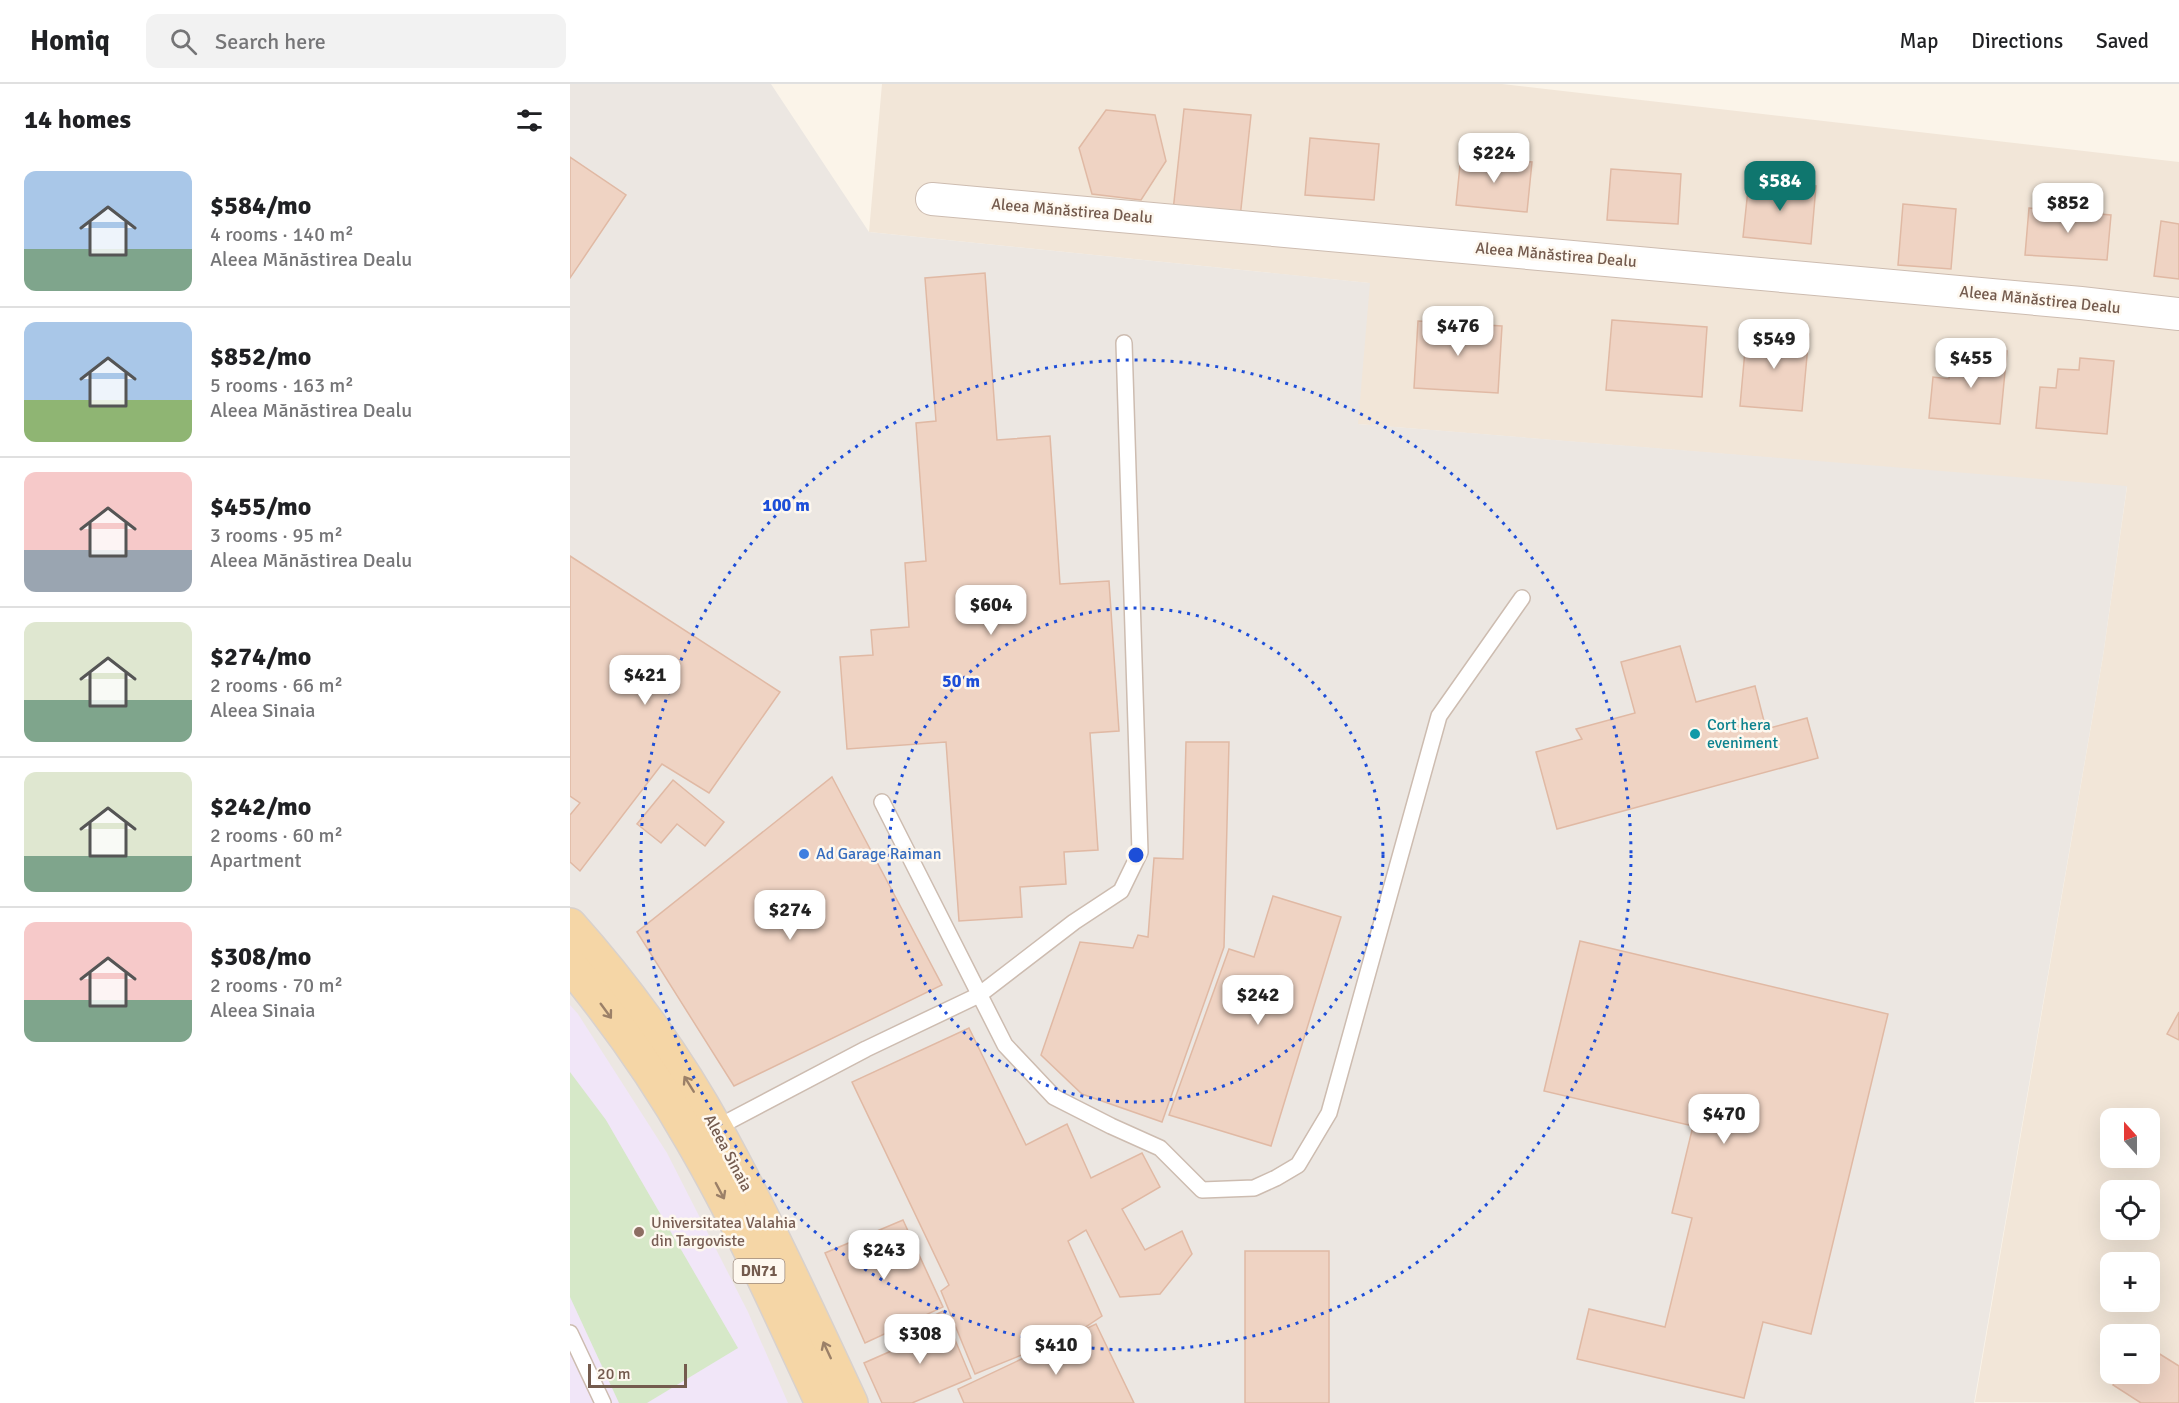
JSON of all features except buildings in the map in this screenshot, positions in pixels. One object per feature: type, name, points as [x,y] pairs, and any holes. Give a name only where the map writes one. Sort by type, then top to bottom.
[{"type":"main road","name":"Aleea Sinaia","points":[[570,925],[600,960],[649,1026],[684,1076],[716,1128],[811,1316],[851,1403]]},
{"type":"main road","name":"Aleea Sinaia","points":[[570,965],[632,1047],[692,1140],[722,1195],[822,1403]]},
{"type":"street","name":"Aleea Mănăstirea Dealu","points":[[932,199],[2081,303],[2179,314]]},
{"type":"lane","points":[[716,1128],[866,1049],[979,995],[1074,922],[1121,891],[1140,852],[1124,343]]},
{"type":"lane","points":[[882,802],[1005,1045],[1054,1097],[1160,1148],[1202,1190],[1254,1188],[1298,1165],[1329,1113],[1439,717],[1522,598]]},
{"type":"lane","points":[[570,1334],[603,1403]]},
{"type":"shaded area","points":[[570,84],[771,84],[869,232],[1370,283],[1358,424],[2127,486],[2103,656],[1974,1403],[762,1403],[570,1047]]},
{"type":"shaded area","points":[[882,84],[1502,84],[2179,162],[2179,1403],[1975,1402],[2103,656],[2127,487],[1357,424],[1369,283],[869,232]]},
{"type":"shaded area","name":"Universitatea Valahia din Targoviste","points":[[570,1005],[667,1153],[748,1312],[788,1403],[570,1403]]},
{"type":"green space","points":[[570,1072],[606,1120],[738,1348],[647,1403],[619,1403],[570,1297]]},
{"type":"place","name":"Cort hera eveniment","points":[[1695,734]]},
{"type":"place","name":"Ad Garage Raiman","points":[[804,854]]},
{"type":"place","name":"Universitatea Valahia din Targoviste","points":[[639,1232]]}]
